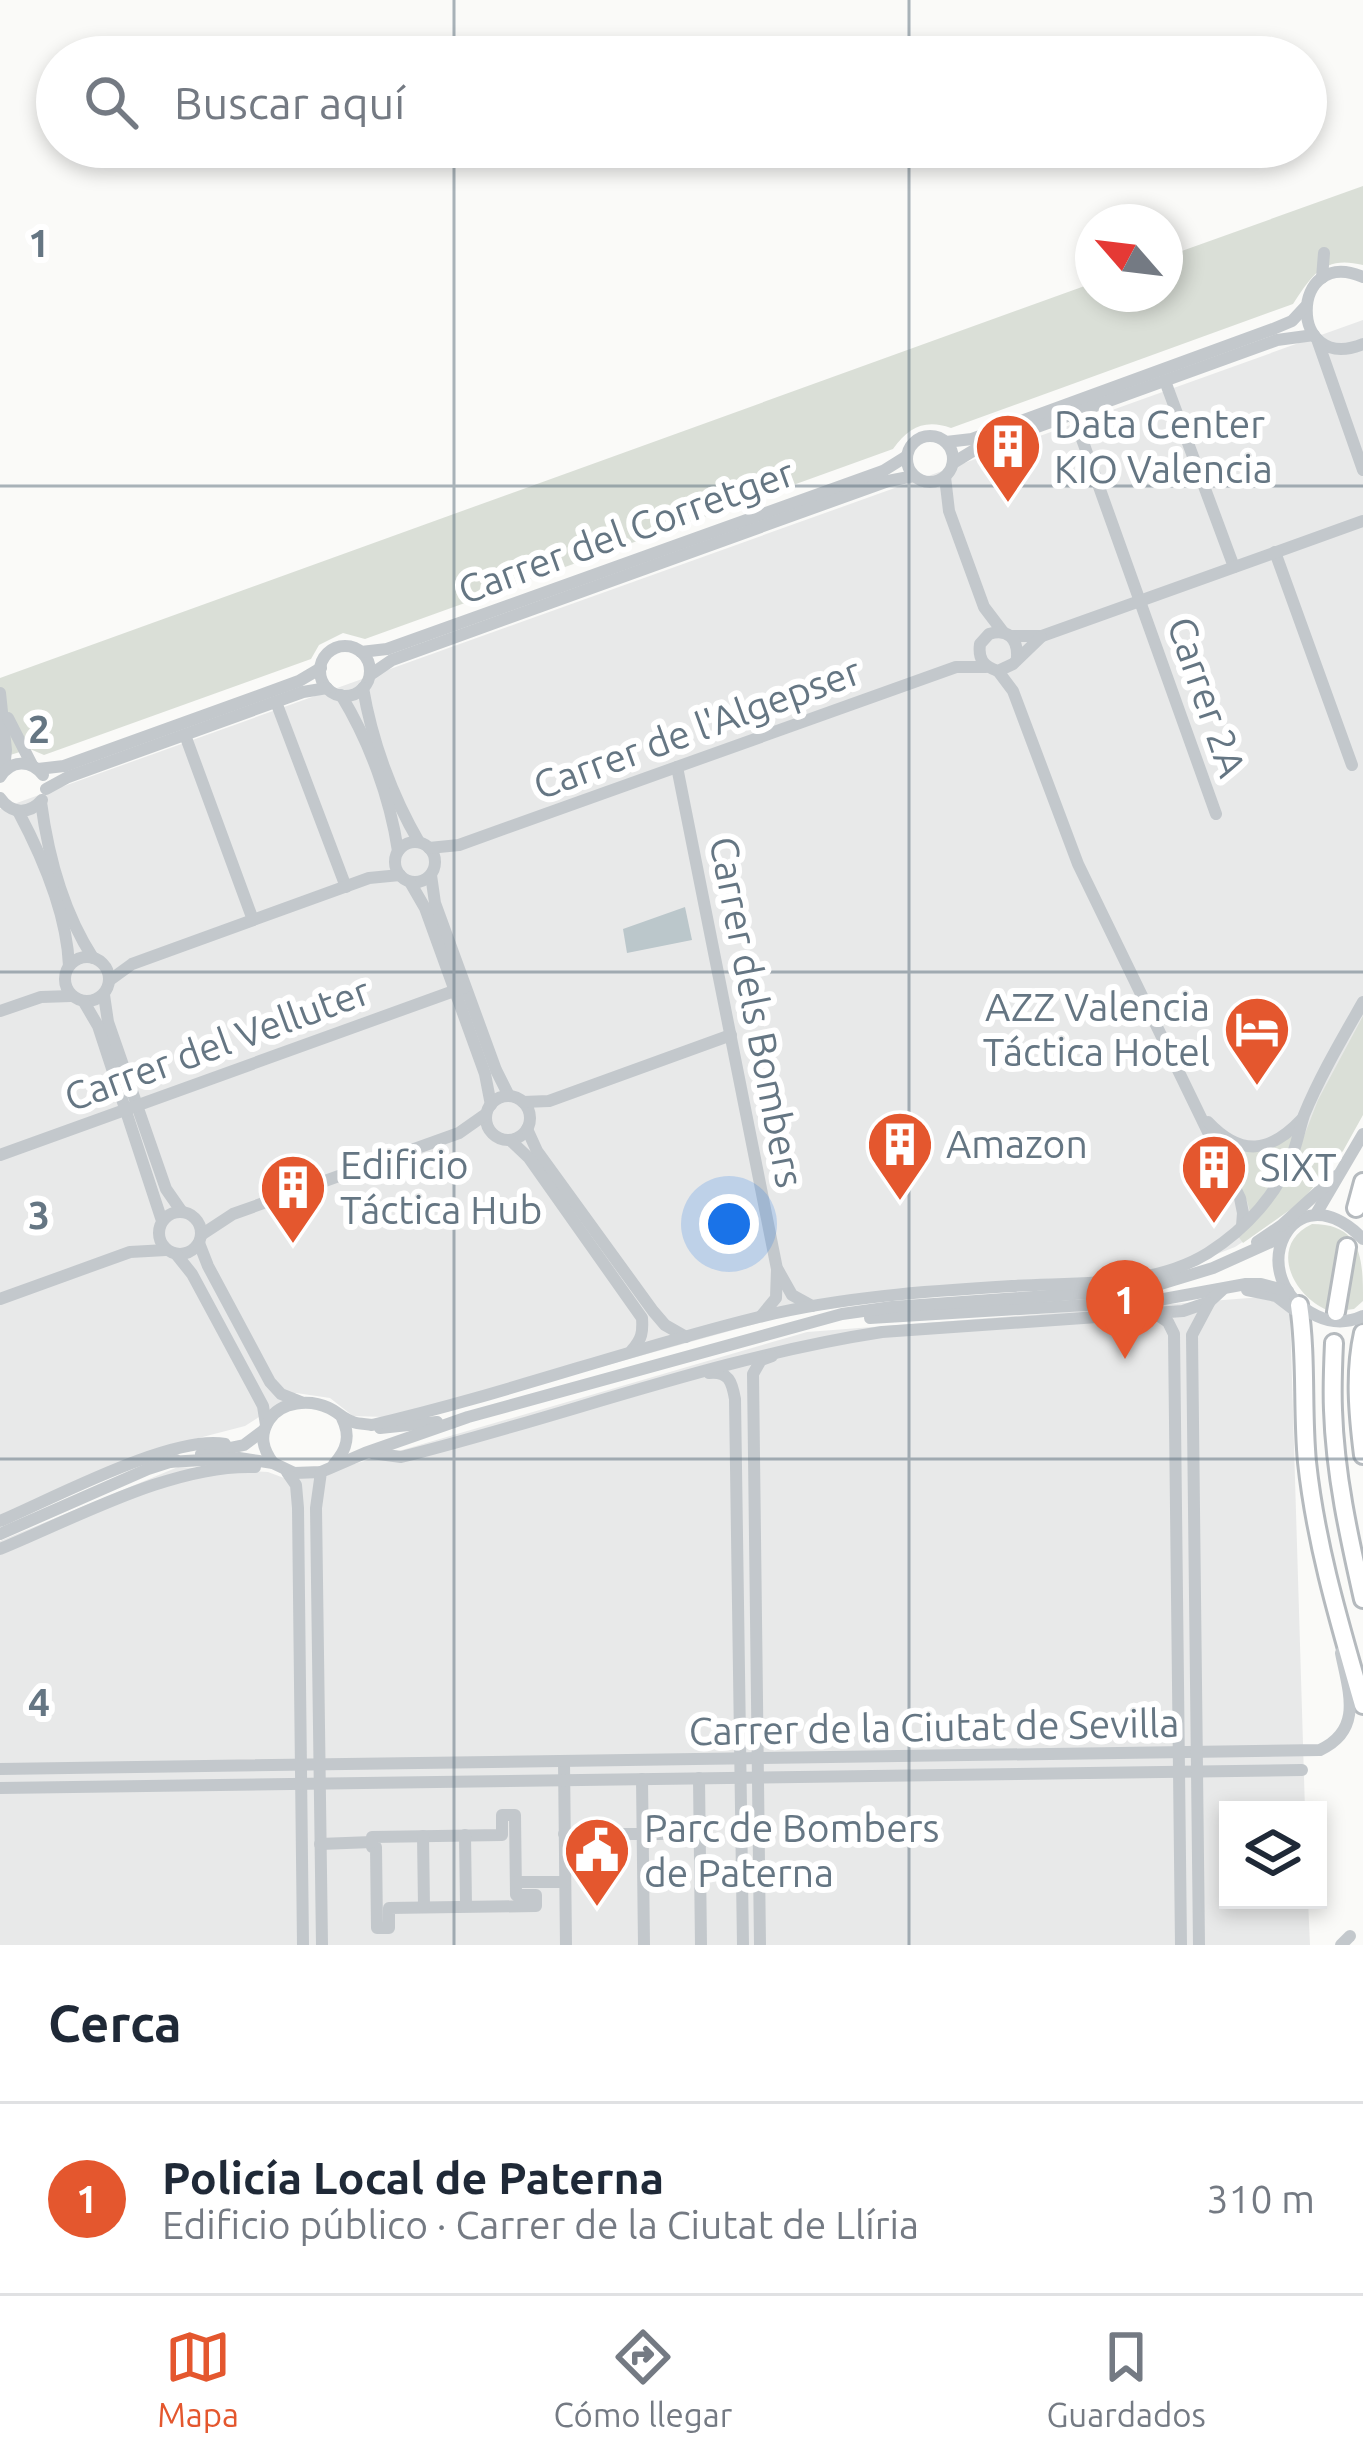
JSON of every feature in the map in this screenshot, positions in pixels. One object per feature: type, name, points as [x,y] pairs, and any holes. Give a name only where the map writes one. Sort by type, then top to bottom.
[{"type":"main road","points":[[1356,1208],[1363,1182]]},
{"type":"main road","points":[[1336,1312],[1355,1243]]},
{"type":"main road","points":[[1296,1305],[1307,1465],[1323,1564],[1363,1705]]},
{"type":"main road","points":[[1363,1334],[1358,1411],[1363,1455]]},
{"type":"main road","points":[[1334,1342],[1337,1465],[1363,1599]]},
{"type":"street","points":[[1322,278],[1324,253],[1341,272]]},
{"type":"street","points":[[946,442],[972,439],[1251,338],[1292,321],[1322,278],[1341,272],[1363,277]]},
{"type":"street","points":[[1305,308],[1363,470]]},
{"type":"street","points":[[1013,691],[1018,645],[984,608],[949,511],[945,477],[953,463],[976,449],[1277,340],[1315,337],[1340,349],[1363,344]]},
{"type":"street","points":[[1165,381],[1234,567]]},
{"type":"street","name":"Carrer 2A","points":[[1073,414],[1216,814]]},
{"type":"street","points":[[949,511],[908,467],[907,456],[914,443],[937,437],[946,442],[953,463]]},
{"type":"street","name":"Carrer del Corretger","points":[[361,652],[387,649],[432,633],[883,471],[907,456]]},
{"type":"street","points":[[921,479],[945,477]]},
{"type":"street","name":"Carrer del Corretger","points":[[366,681],[392,660],[888,481],[921,479]]},
{"type":"street","points":[[956,667],[992,669],[1015,661],[1042,636],[1363,521]]},
{"type":"street","points":[[1275,552],[1352,765]]},
{"type":"street","points":[[984,608],[981,660],[1013,691],[1078,864],[1240,1198],[1242,1228]]},
{"type":"street","points":[[956,667],[989,634],[1042,636]]},
{"type":"street","points":[[2,774],[17,764],[64,766],[299,681],[321,668],[336,648],[349,646],[361,652],[368,662],[369,721],[404,816],[424,845],[433,869],[435,903],[485,1074],[491,1132]]},
{"type":"street","name":"Carrer de l'Algepser","points":[[459,845],[956,667]]},
{"type":"street","points":[[321,668],[358,724],[394,820],[405,879],[425,908],[496,1070],[529,1124],[538,1151],[647,1314],[640,1340],[629,1353]]},
{"type":"street","points":[[6,805],[27,811],[68,777],[303,692],[357,693],[366,681]]},
{"type":"street","points":[[0,693],[6,750],[2,774]]},
{"type":"street","points":[[276,702],[346,886]]},
{"type":"street","points":[[4,711],[45,782],[46,838],[77,934],[110,980]]},
{"type":"street","points":[[185,735],[253,920]]},
{"type":"street","name":"Carrer dels Bombers","points":[[677,767],[777,1269],[776,1298],[762,1316]]},
{"type":"street","points":[[6,805],[34,842],[68,937],[67,990],[98,1026],[166,1189],[201,1228],[208,1266],[270,1382],[281,1394],[322,1404],[363,1429],[468,1417]]},
{"type":"street","points":[[303,1945],[296,1485],[266,1453],[263,1406],[192,1274],[162,1244],[104,995],[110,980],[132,964],[369,878],[407,844],[459,845]]},
{"type":"street","points":[[369,878],[422,881],[459,845]]},
{"type":"street","points":[[41,997],[80,958],[132,964]]},
{"type":"street","name":"Carrer del Velluter","points":[[0,1155],[460,988]]},
{"type":"street","points":[[0,1011],[41,997],[91,1002],[104,995]]},
{"type":"street","points":[[343,1419],[372,1425],[812,1306],[929,1291],[1136,1279],[1207,1254],[1242,1228],[1278,1185],[1303,1118],[1363,1002]]},
{"type":"street","points":[[459,1133],[502,1097],[549,1100],[730,1035]]},
{"type":"street","points":[[0,1299],[130,1252],[189,1252],[233,1214],[459,1133],[491,1132],[503,1140],[517,1138],[549,1100]]},
{"type":"street","points":[[1200,1114],[1224,1138],[1249,1147],[1273,1143],[1303,1118]]},
{"type":"street","points":[[1316,1214],[1363,1134]]},
{"type":"street","points":[[510,1140],[529,1158],[647,1314],[686,1337]]},
{"type":"street","points":[[1231,1259],[1282,1225],[1336,1176]]},
{"type":"street","points":[[130,1252],[174,1212],[233,1214]]},
{"type":"street","points":[[168,1462],[239,1458],[308,1474],[468,1417],[842,1314],[1144,1289],[1213,1268],[1282,1237],[1299,1220],[1316,1214],[1343,1222],[1355,1243]]},
{"type":"street","points":[[1282,1237],[1278,1266],[1296,1305]]},
{"type":"street","points":[[777,1269],[792,1295],[812,1306]]},
{"type":"street","points":[[803,1324],[1153,1301],[1246,1284],[1261,1284],[1326,1320],[1349,1322],[1363,1316]]},
{"type":"street","points":[[1199,1945],[1192,1343],[1196,1324],[1222,1290],[1254,1290],[1296,1305]]},
{"type":"street","points":[[908,1295],[1044,1295]]},
{"type":"street","points":[[365,1453],[401,1457],[796,1347],[882,1332],[1183,1311],[1209,1302]]},
{"type":"street","points":[[1155,1313],[1168,1322],[1174,1334],[1181,1945]]},
{"type":"street","points":[[1174,1343],[1192,1343]]},
{"type":"street","points":[[760,1945],[754,1374],[761,1360],[796,1347]]},
{"type":"street","points":[[696,1373],[728,1376],[735,1399],[742,1945]]},
{"type":"street","points":[[0,1534],[168,1462],[244,1444],[274,1413],[302,1402]]},
{"type":"street","points":[[322,1945],[316,1508],[327,1468],[345,1452],[348,1436],[343,1419]]},
{"type":"street","points":[[736,1435],[754,1435]]},
{"type":"street","points":[[0,1521],[182,1446],[207,1442],[232,1447]]},
{"type":"street","points":[[0,1549],[182,1477],[225,1468],[280,1468]]},
{"type":"street","name":"Carrer de la Ciutat de Sevilla","points":[[0,1769],[1320,1750],[1335,1744],[1348,1727],[1352,1706],[1323,1564]]},
{"type":"street","points":[[564,1762],[566,1945]]},
{"type":"street","points":[[114,1768],[115,1786]]},
{"type":"street","name":"Carrer de la Ciutat de Sevilla","points":[[0,1787],[1302,1770]]},
{"type":"street","points":[[699,1778],[701,1945]]},
{"type":"street","points":[[642,1779],[644,1945]]},
{"type":"street","points":[[502,1815],[515,1815],[516,1895],[536,1895],[536,1906],[388,1908],[389,1928],[377,1928],[372,1837],[465,1835],[502,1835],[502,1815]]},
{"type":"street","points":[[564,1834],[700,1834]]},
{"type":"street","points":[[465,1835],[466,1906]]},
{"type":"street","points":[[423,1836],[424,1907]]},
{"type":"street","points":[[320,1844],[372,1842]]},
{"type":"street","points":[[516,1882],[565,1882]]},
{"type":"shaded area","points":[[1363,186],[1363,265],[1338,263],[1320,270],[1293,304],[951,428],[918,427],[893,449],[365,639],[343,633],[319,645],[311,659],[44,755],[30,749],[0,758],[0,678],[1075,290],[1075,312],[1183,312],[1183,251]]},
{"type":"shaded area","points":[[1363,320],[1363,1039],[1256,1233],[1235,1247],[1156,1278],[889,1300],[787,1315],[417,1418],[353,1416],[330,1398],[296,1393],[245,1426],[191,1440],[0,1525],[0,809]]},
{"type":"shaded area","points":[[685,907],[692,940],[627,953],[623,929]]},
{"type":"shaded area","points":[[1363,1016],[1363,1115],[1343,1151],[1301,1202],[1243,1243],[1238,1236],[1294,1162],[1318,1100]]},
{"type":"shaded area","points":[[1293,1136],[1275,1176],[1250,1212],[1217,1140],[1235,1148]]},
{"type":"shaded area","points":[[1312,1224],[1341,1230],[1357,1248],[1363,1301],[1354,1309],[1346,1310],[1355,1248],[1337,1243],[1327,1310],[1295,1282],[1288,1256],[1291,1244]]},
{"type":"shaded area","points":[[1274,1296],[1290,1313],[1305,1801],[1219,1801],[1219,1909],[1308,1909],[1310,1945],[0,1945],[0,1541],[178,1467],[268,1472],[284,1478],[326,1477],[337,1469],[807,1332]]},
{"type":"place","name":"Data Center KIO Valencia","points":[[1008,505]]},
{"type":"place","name":"AZZ Valencia Táctica Hotel","points":[[1257,1088]]},
{"type":"place","name":"Amazon","points":[[900,1203]]},
{"type":"place","name":"SIXT","points":[[1214,1226]]},
{"type":"place","name":"Edificio Táctica Hub","points":[[293,1246]]},
{"type":"place","name":"Policía Local de Paterna","points":[[1125,1359]]},
{"type":"place","name":"Parc de Bombers de Paterna","points":[[597,1909]]}]
